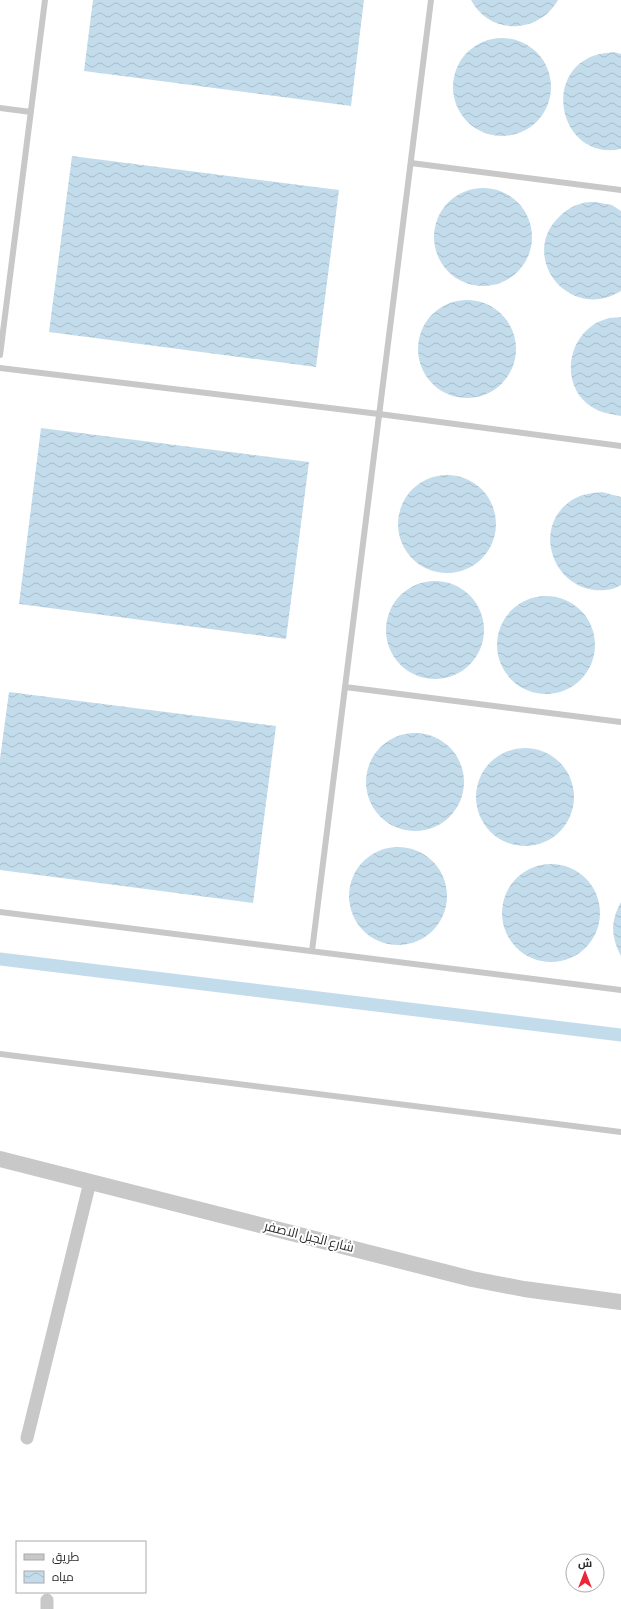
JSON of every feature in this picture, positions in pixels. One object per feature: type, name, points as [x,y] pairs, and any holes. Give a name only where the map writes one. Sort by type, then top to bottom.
[{"type":"street","name":"شارع الجبل الاصفر","points":[[0,1159],[472,1279],[524,1289],[621,1302]]},
{"type":"street","points":[[27,1438],[90,1182]]},
{"type":"lane","points":[[0,355],[45,0]]},
{"type":"lane","points":[[312,951],[431,0]]},
{"type":"lane","points":[[0,108],[31,112]]},
{"type":"lane","points":[[411,163],[621,190]]},
{"type":"lane","points":[[0,368],[379,414],[621,446]]},
{"type":"lane","points":[[345,687],[621,722]]},
{"type":"lane","points":[[0,912],[621,990]]},
{"type":"lane","points":[[0,1054],[621,1132]]},
{"type":"water","points":[[93,0],[364,0],[351,106],[84,71]]},
{"type":"water","points":[[471,0],[558,0],[550,11],[539,19],[527,24],[514,26],[502,25],[490,20],[479,12]]},
{"type":"water","points":[[502,38],[521,42],[537,52],[547,68],[551,87],[547,106],[537,122],[521,132],[502,136],[483,132],[467,122],[457,106],[453,87],[457,68],[467,52],[483,42]]},
{"type":"water","points":[[614,52],[621,54],[621,149],[600,149],[583,142],[571,129],[565,112],[564,95],[569,77],[580,63],[599,54]]},
{"type":"water","points":[[72,156],[339,190],[316,367],[49,332]]},
{"type":"water","points":[[483,188],[502,192],[518,202],[528,218],[532,237],[528,256],[518,272],[502,282],[483,286],[464,282],[448,272],[438,256],[434,237],[438,218],[448,202],[464,192]]},
{"type":"water","points":[[586,202],[612,205],[621,211],[621,291],[602,299],[583,298],[568,292],[555,280],[547,266],[544,249],[548,232],[562,214],[577,205]]},
{"type":"water","points":[[467,300],[486,304],[502,314],[512,330],[516,349],[512,368],[502,384],[486,394],[467,398],[448,394],[432,384],[422,368],[418,349],[422,330],[432,314],[448,304]]},
{"type":"water","points":[[621,317],[621,416],[602,412],[592,407],[581,397],[574,386],[571,372],[572,359],[576,346],[583,334],[593,325],[606,319]]},
{"type":"water","points":[[41,428],[309,462],[286,639],[19,604]]},
{"type":"water","points":[[447,475],[466,479],[482,489],[492,505],[496,524],[492,543],[482,559],[466,569],[447,573],[428,569],[412,559],[402,543],[398,524],[402,505],[412,489],[428,479]]},
{"type":"water","points":[[602,492],[621,497],[621,585],[611,589],[594,590],[579,585],[567,577],[557,565],[552,552],[550,538],[553,524],[560,511],[572,500],[579,496]]},
{"type":"water","points":[[435,581],[454,585],[470,595],[480,611],[484,630],[480,649],[470,665],[454,675],[435,679],[416,675],[400,665],[390,649],[386,630],[390,611],[400,595],[416,585]]},
{"type":"water","points":[[546,596],[565,600],[581,610],[591,626],[595,645],[591,664],[581,680],[565,690],[546,694],[527,690],[511,680],[501,664],[497,645],[501,626],[511,610],[527,600]]},
{"type":"water","points":[[9,692],[276,726],[253,903],[0,870],[0,759]]},
{"type":"water","points":[[415,733],[434,737],[450,747],[460,763],[464,782],[460,801],[450,817],[434,827],[415,831],[396,827],[380,817],[370,801],[366,782],[370,763],[380,747],[396,737]]},
{"type":"water","points":[[525,748],[544,752],[560,762],[570,778],[574,797],[570,816],[560,832],[544,842],[525,846],[506,842],[490,832],[480,816],[476,797],[480,778],[490,762],[506,752]]},
{"type":"water","points":[[398,847],[417,851],[433,861],[443,877],[447,896],[443,915],[433,931],[417,941],[398,945],[379,941],[363,931],[353,915],[349,896],[353,877],[363,861],[379,851]]},
{"type":"water","points":[[551,864],[570,868],[586,878],[596,894],[600,913],[596,932],[586,948],[570,958],[551,962],[532,958],[516,948],[506,932],[502,913],[506,894],[516,878],[532,868]]},
{"type":"water","points":[[621,902],[621,956],[615,942],[613,929],[617,909]]},
{"type":"waterway","points":[[0,959],[621,1035]]}]
